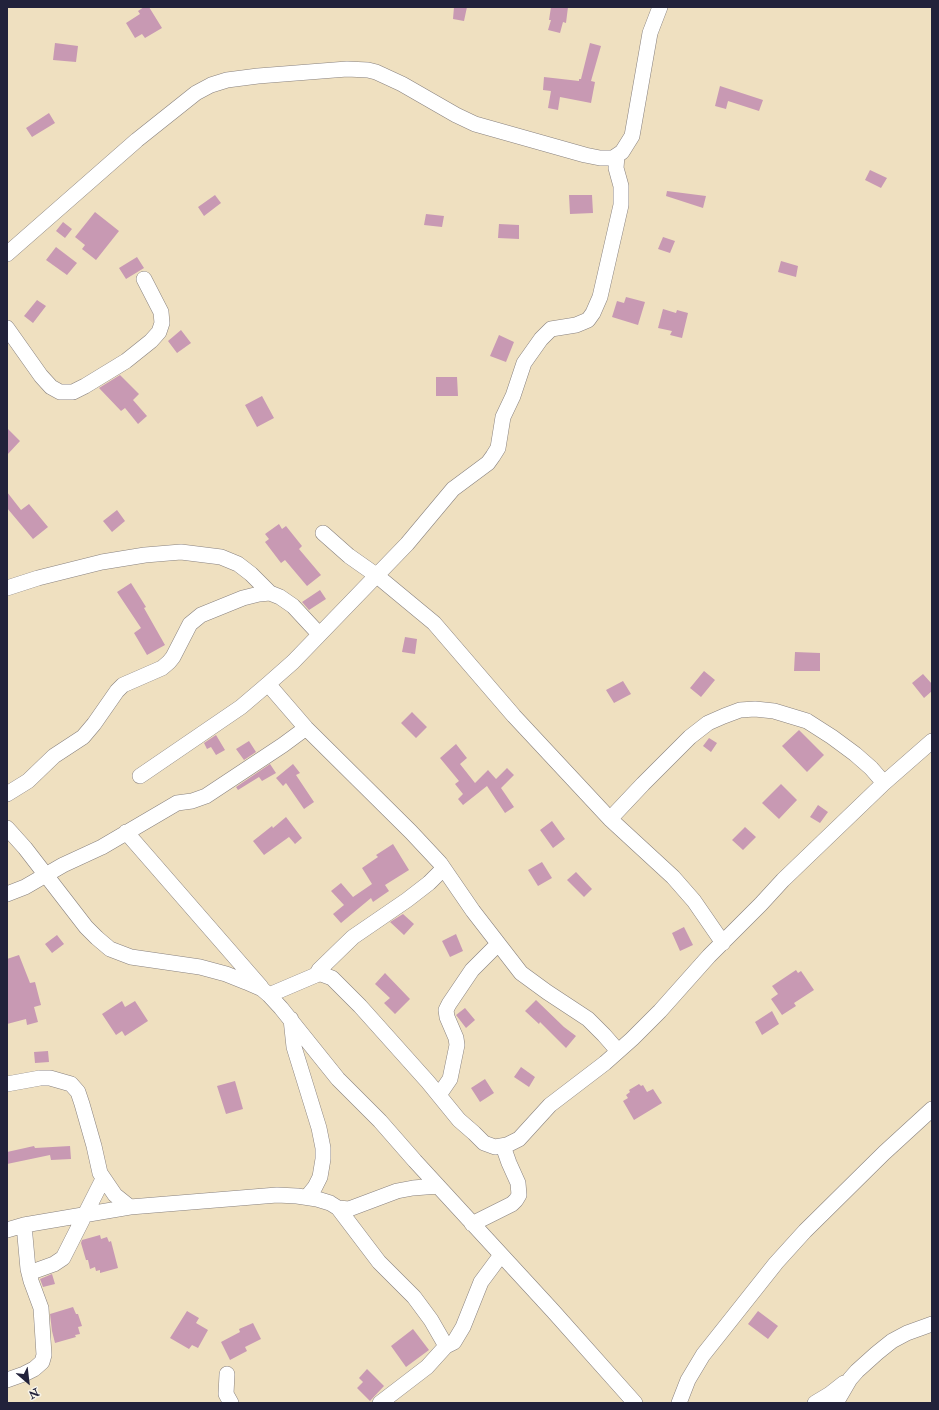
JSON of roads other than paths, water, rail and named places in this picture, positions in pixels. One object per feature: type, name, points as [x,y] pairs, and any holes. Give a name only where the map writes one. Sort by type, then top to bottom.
[{"type":"street","points":[[7,254],[137,140],[196,93],[211,85],[232,79],[347,69],[368,70],[402,84],[460,117],[481,126],[585,155],[610,159],[617,156],[632,136],[650,34],[659,7]]},
{"type":"street","points":[[140,776],[241,707],[268,684],[292,662],[422,528],[453,489],[488,463],[498,448],[503,417],[513,396],[524,363],[541,339],[551,329],[579,325],[588,320],[600,297],[620,213],[622,192],[620,179],[616,168],[617,156]]},
{"type":"street","points":[[7,328],[41,376],[51,387],[60,392],[73,392],[121,364],[152,341],[159,332],[162,323],[161,312],[144,278]]},
{"type":"street","points":[[323,533],[356,562],[376,575],[438,627],[514,716],[610,820],[673,877],[694,901],[723,943]]},
{"type":"street","points":[[7,588],[38,578],[102,562],[145,555],[181,552],[222,557],[238,564],[251,574],[270,593]]},
{"type":"street","points":[[7,794],[28,781],[54,756],[83,737],[123,685],[162,668],[169,662],[190,624],[195,619],[214,609],[243,598],[270,593],[280,596],[293,606],[319,634]]},
{"type":"street","points":[[268,684],[306,728],[411,832],[443,868],[521,973],[588,1019],[618,1051]]},
{"type":"street","points":[[610,820],[643,784],[690,737],[708,723],[740,710],[774,710],[807,721],[855,754],[871,768],[884,783]]},
{"type":"street","points":[[7,894],[24,887],[80,856],[102,847],[177,803],[192,801],[206,796],[306,728]]},
{"type":"street","points":[[7,828],[26,848],[86,927],[110,949],[131,957],[200,967],[226,974],[266,992],[316,975],[321,974],[332,978],[360,1006],[439,1095],[459,1120],[484,1143],[495,1147],[507,1145],[519,1139],[550,1105],[618,1051],[660,1011],[708,956],[723,943],[783,880],[884,783],[932,740]]},
{"type":"street","points":[[126,832],[291,1019],[338,1079],[380,1121],[500,1255],[553,1311],[634,1403]]},
{"type":"street","points":[[316,975],[319,970],[353,937],[407,900],[429,883],[443,868]]},
{"type":"street","points":[[439,1095],[450,1079],[457,1044],[447,1017],[446,1010],[472,970],[498,944]]},
{"type":"street","points":[[291,1019],[294,1047],[319,1128],[323,1148],[320,1177],[315,1187],[307,1197]]},
{"type":"street","points":[[7,1084],[40,1078],[50,1078],[71,1084],[78,1092],[94,1146],[98,1168],[103,1179],[114,1195],[130,1207]]},
{"type":"street","points":[[679,1403],[688,1380],[703,1355],[776,1263],[805,1231],[884,1153],[932,1109]]},
{"type":"street","points":[[472,1224],[512,1204],[519,1195],[518,1183],[503,1146]]},
{"type":"street","points":[[29,1272],[54,1264],[63,1258],[103,1179]]},
{"type":"street","points":[[338,1208],[349,1208],[397,1191],[438,1186]]},
{"type":"street","points":[[7,1230],[24,1225],[130,1207],[277,1195],[317,1199],[330,1203],[338,1208],[379,1262],[414,1297],[431,1320],[446,1346]]},
{"type":"street","points":[[7,1380],[34,1369],[42,1362],[44,1355],[41,1308],[30,1282],[24,1225]]},
{"type":"street","points":[[380,1403],[428,1367],[446,1346],[454,1342],[481,1282],[500,1255]]},
{"type":"street","points":[[836,1403],[856,1371],[892,1341],[907,1333],[932,1324]]},
{"type":"street","points":[[227,1374],[226,1394],[231,1403]]},
{"type":"street","points":[[815,1403],[850,1379]]}]
